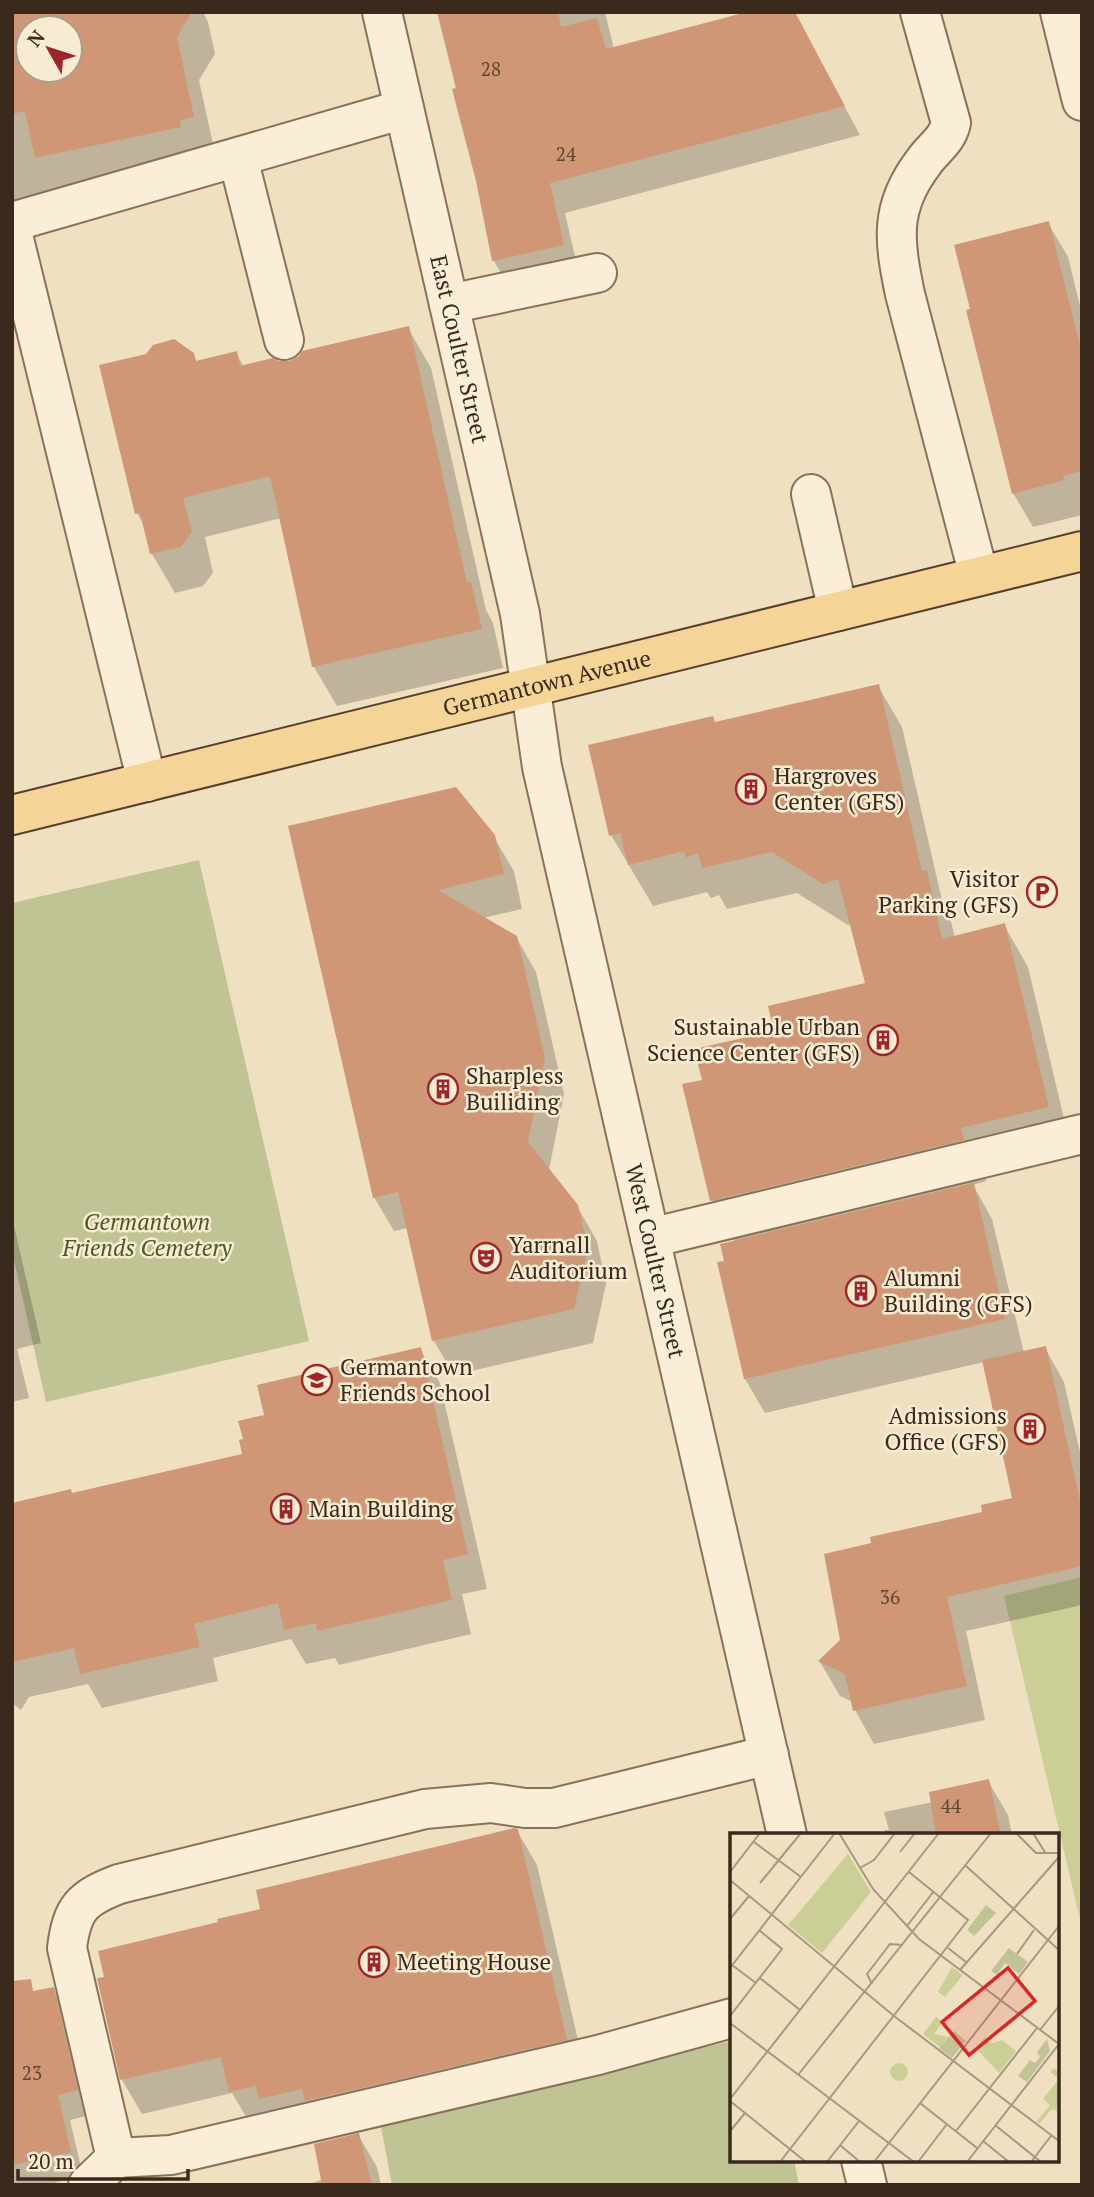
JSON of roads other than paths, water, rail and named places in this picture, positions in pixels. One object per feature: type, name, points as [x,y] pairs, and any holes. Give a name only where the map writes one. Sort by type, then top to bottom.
[{"type":"main road","name":"Germantown Avenue","points":[[12,815],[1082,551]]},
{"type":"street","name":"East Coulter Street","points":[[382,12],[520,614],[530,687]]},
{"type":"street","points":[[920,12],[951,123],[948,136],[924,161],[899,205],[895,231],[896,253],[979,576]]},
{"type":"street","points":[[1060,12],[1082,101]]},
{"type":"street","points":[[12,222],[404,109]]},
{"type":"street","points":[[238,158],[284,340]]},
{"type":"street","points":[[12,231],[147,782]]},
{"type":"street","points":[[449,304],[597,273]]},
{"type":"street","points":[[811,494],[838,611]]},
{"type":"street","name":"West Coulter Street","points":[[530,687],[542,767],[787,1833]]},
{"type":"street","points":[[650,1238],[1082,1134]]},
{"type":"street","points":[[116,2158],[67,1948],[70,1923],[78,1908],[94,1893],[119,1884],[425,1809],[491,1803],[524,1808],[554,1808],[769,1755]]},
{"type":"street","points":[[88,2185],[116,2158],[171,2155],[598,2055],[730,2019]]},
{"type":"street","points":[[862,2162],[867,2185]]},
{"type":"place","name":"Hargroves Center (GFS)","points":[[751,789]]},
{"type":"place","name":"Visitor Parking (GFS)","points":[[1042,892]]},
{"type":"place","name":"Sustainable Urban Science Center (GFS)","points":[[883,1040]]},
{"type":"place","name":"Sharpless Builiding","points":[[443,1089]]},
{"type":"place","name":"Yarrnall Auditorium","points":[[486,1258]]},
{"type":"place","name":"Alumni Building (GFS)","points":[[861,1291]]},
{"type":"place","name":"Germantown Friends School","points":[[317,1380]]},
{"type":"place","name":"Admissions Office (GFS)","points":[[1030,1429]]},
{"type":"place","name":"Main Building","points":[[286,1509]]},
{"type":"place","name":"Meeting House","points":[[374,1962]]},
{"type":"park label","name":"Germantown Friends Cemetery","points":[[147,1235]]}]
